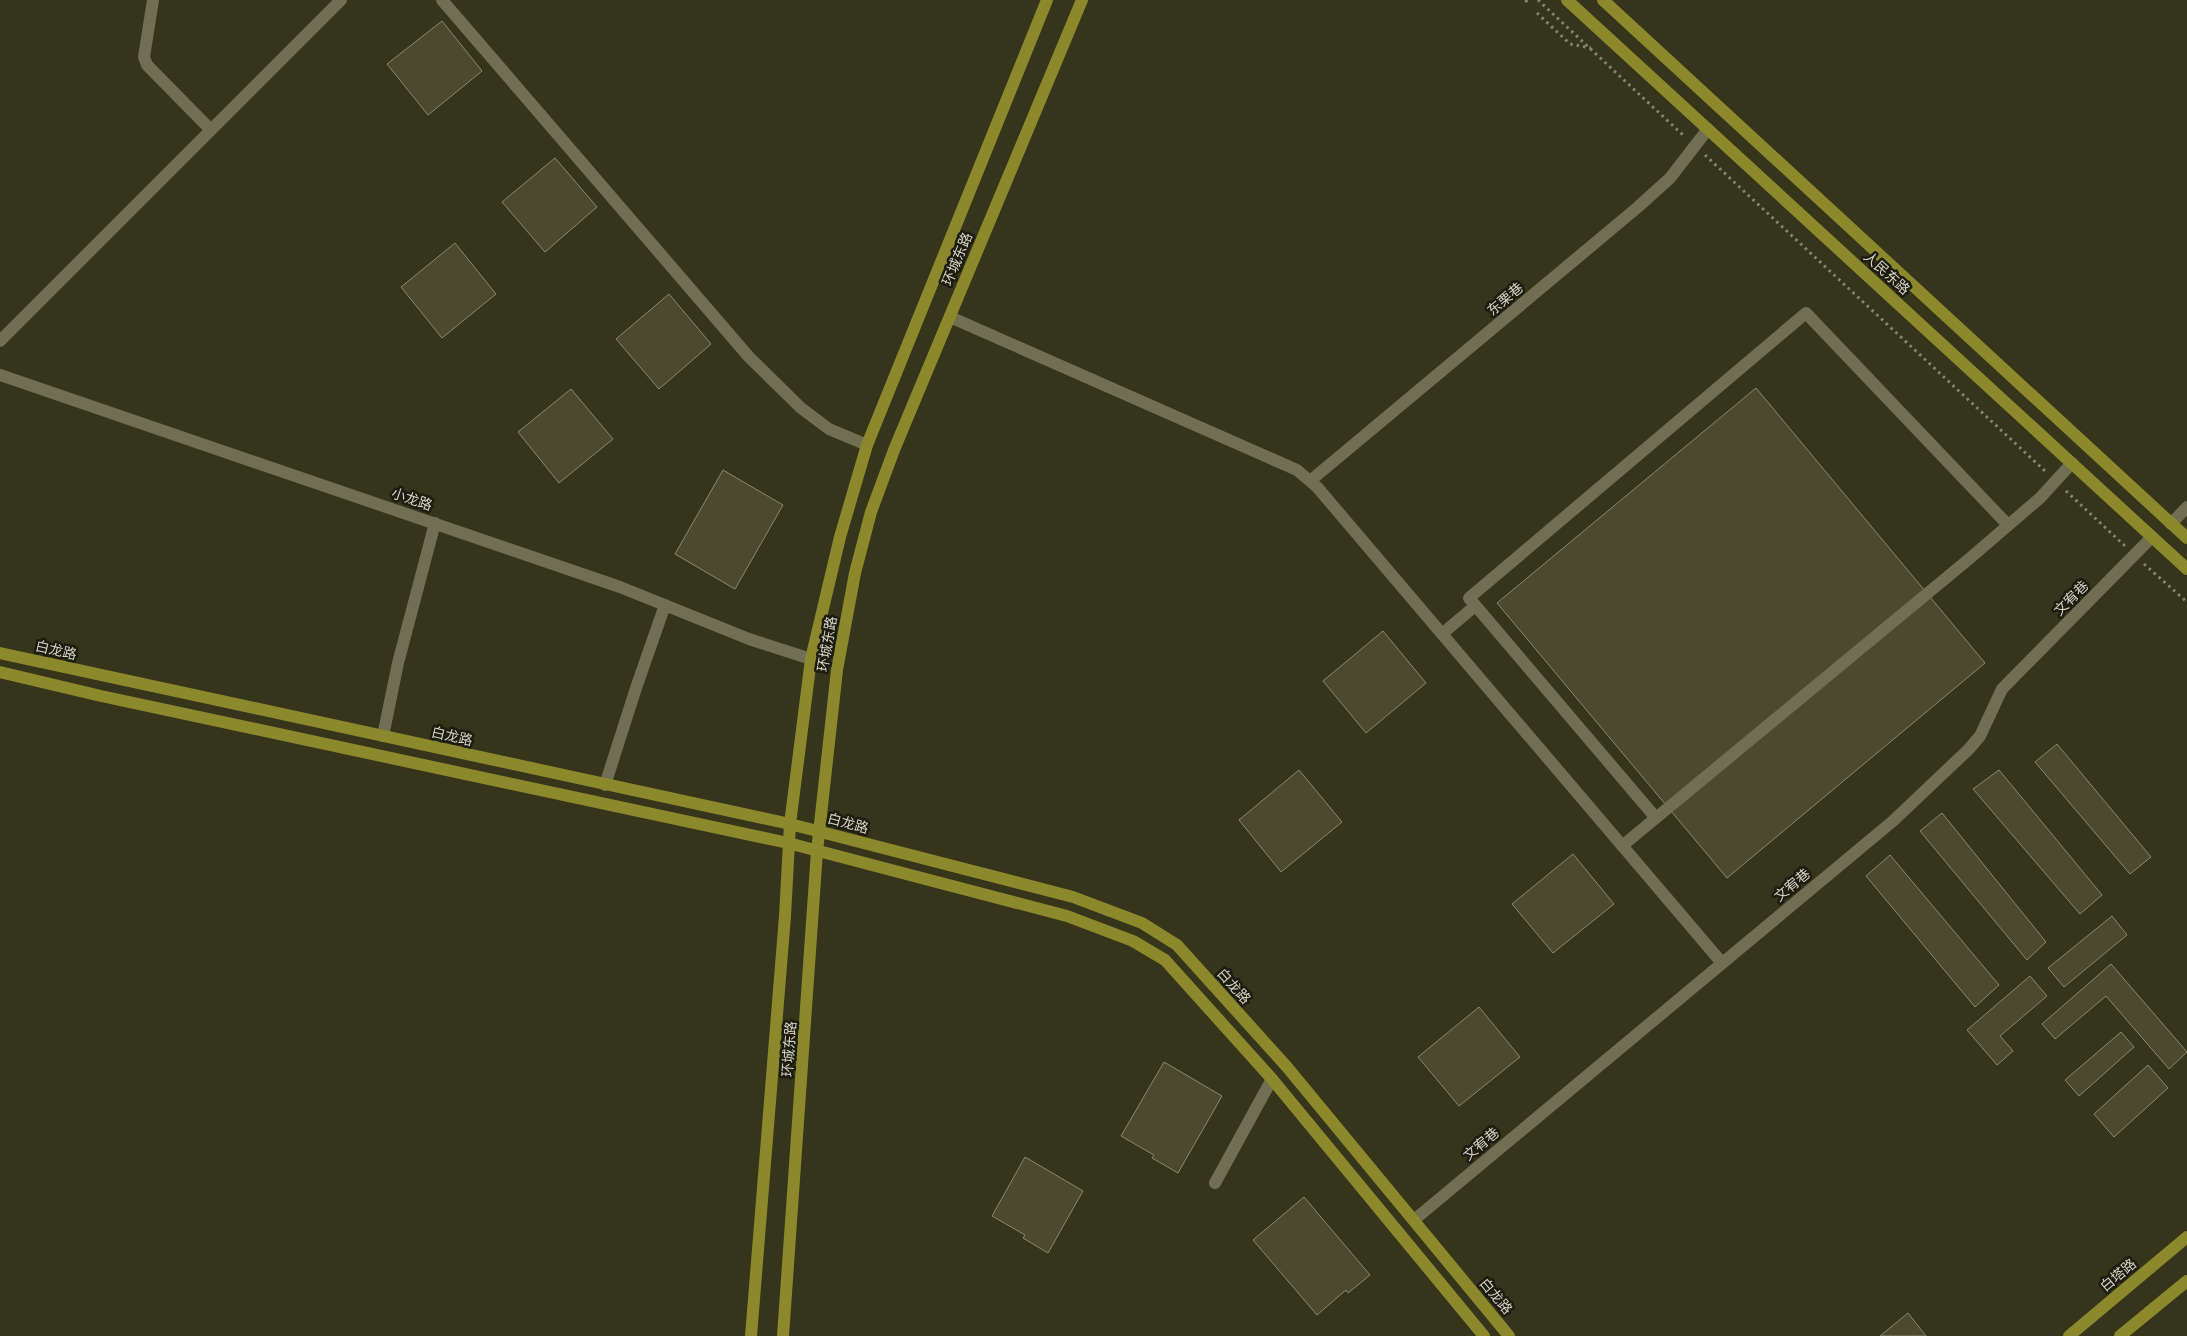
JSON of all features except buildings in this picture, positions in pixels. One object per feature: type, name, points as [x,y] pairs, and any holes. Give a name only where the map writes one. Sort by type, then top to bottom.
[{"type":"main road","name":"环城东路","points":[[751,1336],[785,916],[788,844],[811,659],[840,537],[867,444],[1047,0]]},
{"type":"main road","name":"环城东路","points":[[783,1336],[817,851],[837,670],[858,565],[871,512],[894,450],[1082,0]]},
{"type":"main road","name":"人民东路","points":[[1567,0],[2187,568]]},
{"type":"main road","name":"人民东路","points":[[1603,0],[2187,538]]},
{"type":"main road","name":"白龙路","points":[[0,652],[790,824],[1073,897],[1142,923],[1177,945],[1287,1067],[1509,1336]]},
{"type":"main road","points":[[0,672],[111,698],[788,844],[1067,916],[1133,941],[1165,960],[1272,1079],[1484,1336]]},
{"type":"main road","name":"白塔路","points":[[2069,1336],[2187,1237]]},
{"type":"main road","points":[[2120,1336],[2187,1281]]},
{"type":"street","points":[[153,0],[144,57],[147,65],[211,130]]},
{"type":"street","points":[[0,341],[341,0]]},
{"type":"street","points":[[442,0],[748,358],[801,408],[829,430],[867,444]]},
{"type":"street","name":"东栗巷","points":[[1310,481],[1638,207],[1670,178],[1708,129]]},
{"type":"street","points":[[1656,818],[1468,598],[1806,313],[2008,525]]},
{"type":"street","points":[[950,316],[1297,470],[1317,487],[1722,963]]},
{"type":"street","name":"小龙路","points":[[0,374],[620,587],[749,639],[811,659]]},
{"type":"street","points":[[1622,846],[2040,498],[2072,464]]},
{"type":"street","points":[[2171,524],[2187,507]]},
{"type":"street","points":[[383,736],[398,663],[434,523]]},
{"type":"street","name":"文宥巷","points":[[1414,1220],[1893,821],[1969,749],[1980,736],[2002,689],[2152,537]]},
{"type":"street","points":[[606,785],[636,688],[665,605]]},
{"type":"street","points":[[1442,634],[1475,606]]},
{"type":"street","points":[[1215,1183],[1272,1079]]},
{"type":"path","points":[[1538,0],[2134,555],[2187,602]]},
{"type":"path","points":[[1537,13],[1570,44],[1591,49]]}]
